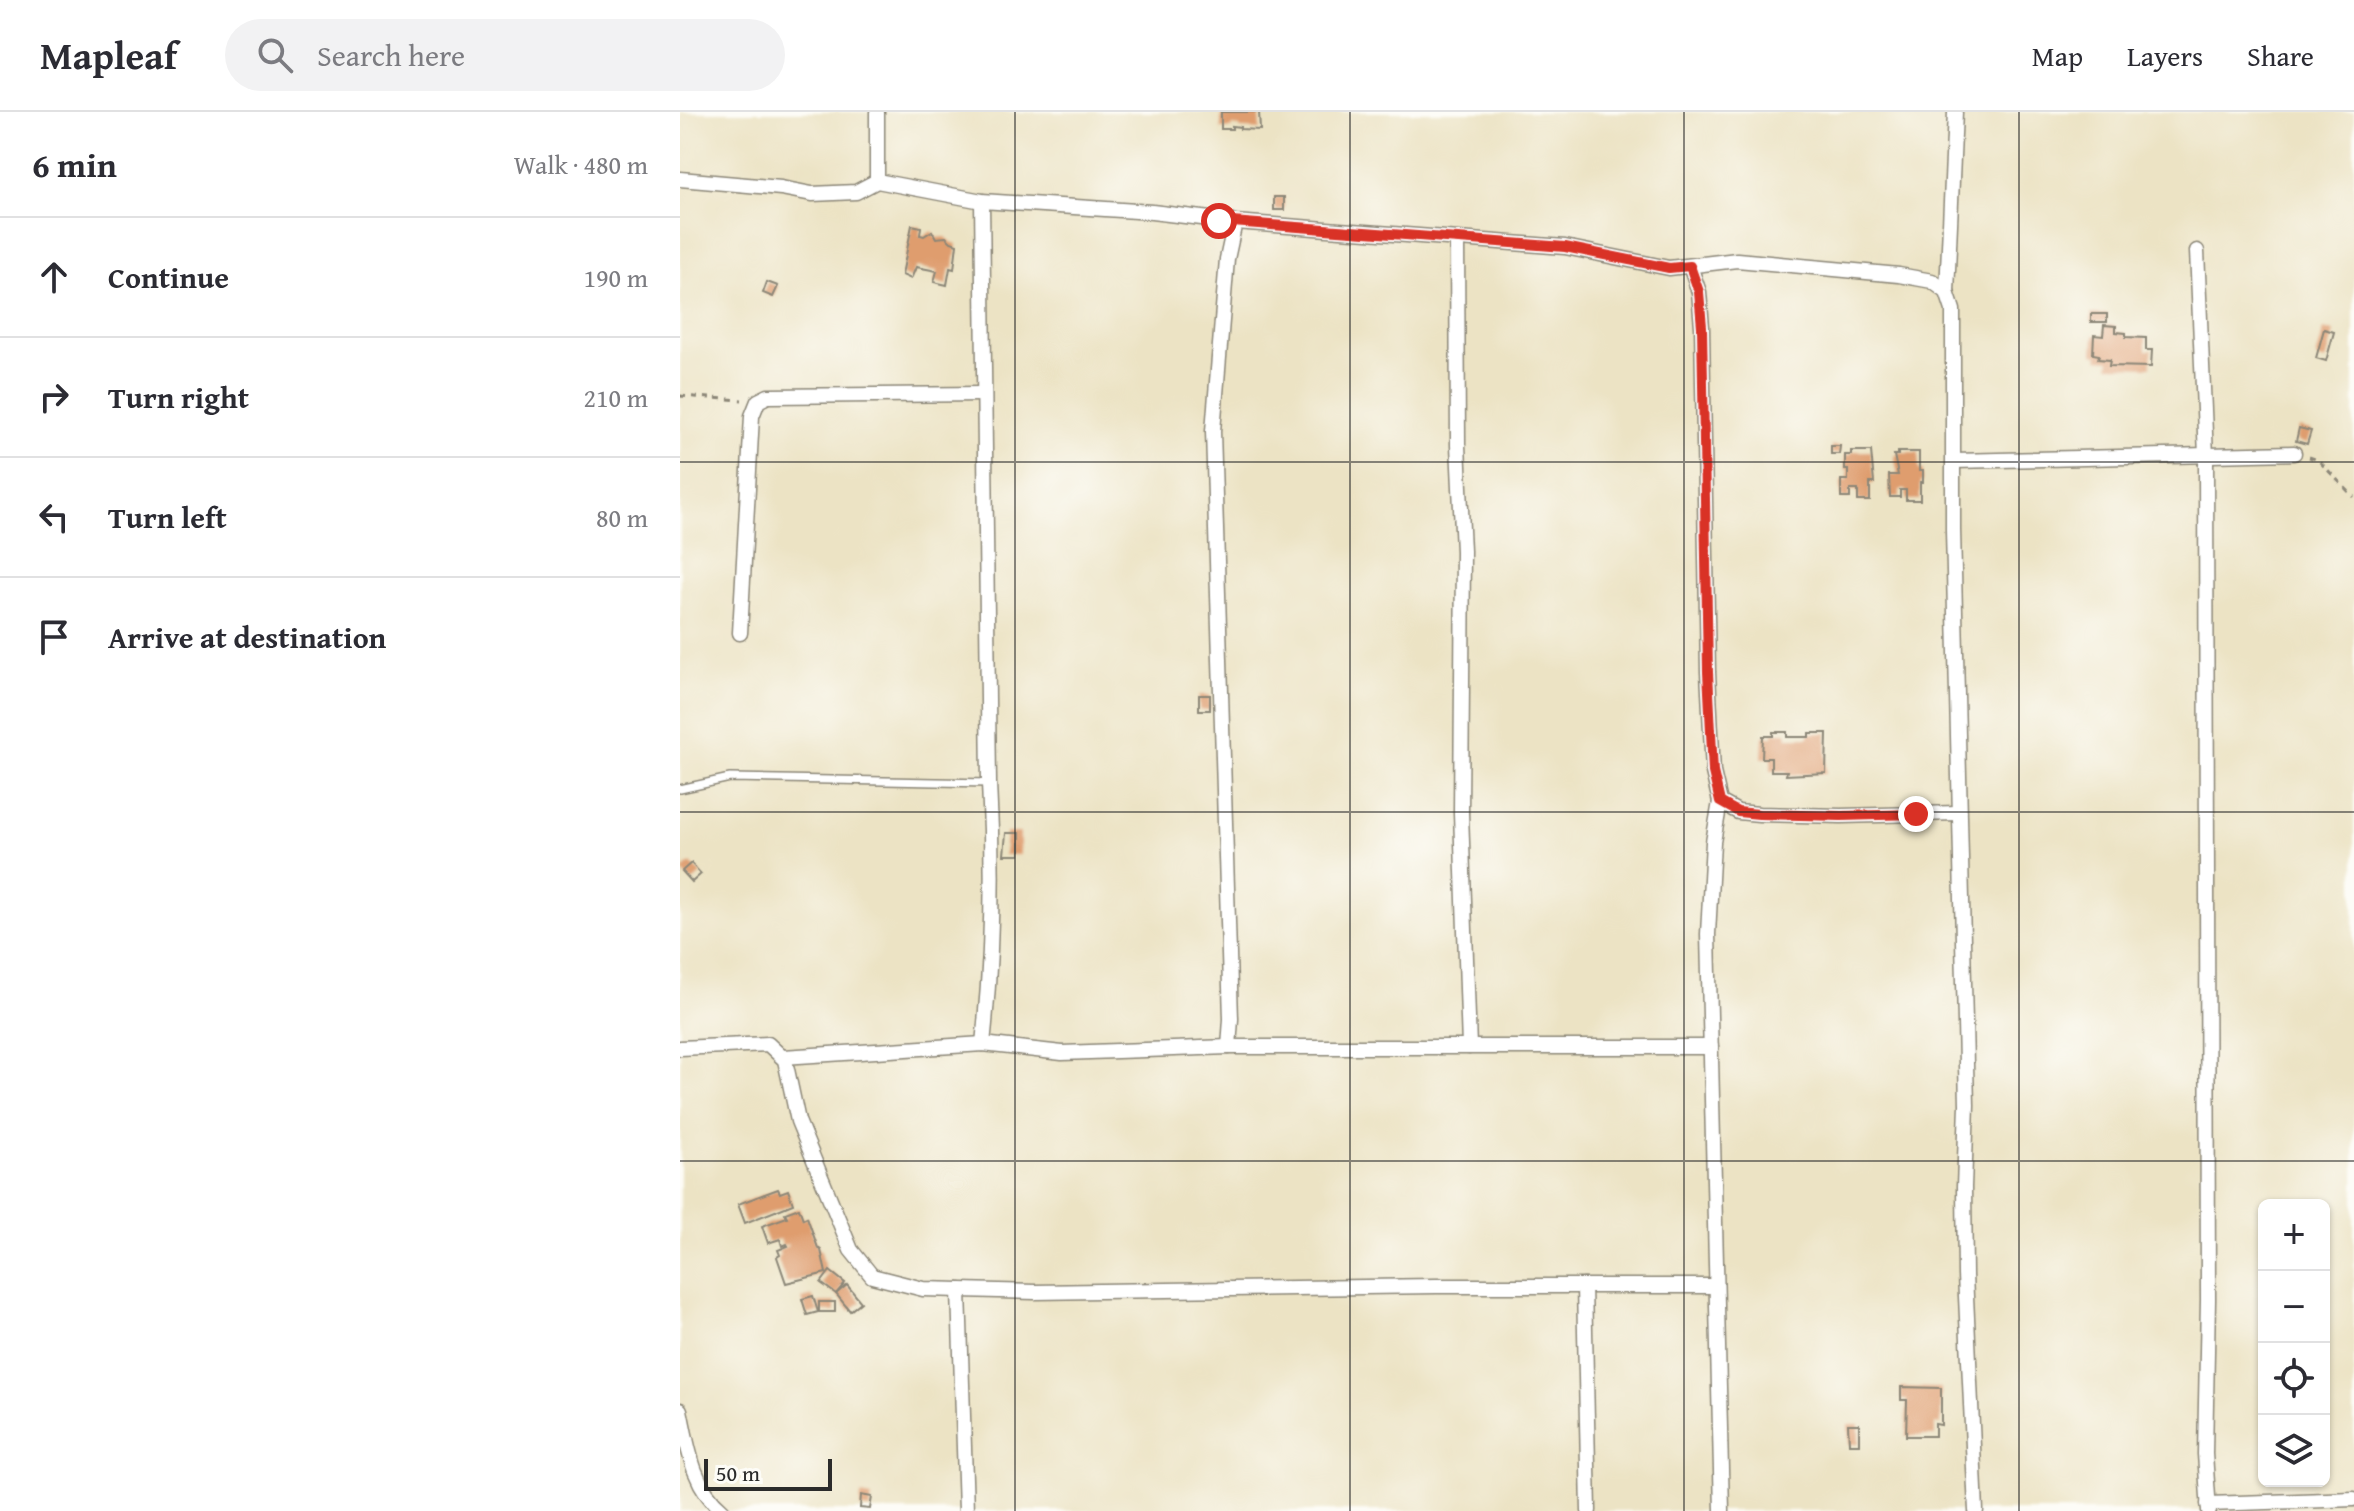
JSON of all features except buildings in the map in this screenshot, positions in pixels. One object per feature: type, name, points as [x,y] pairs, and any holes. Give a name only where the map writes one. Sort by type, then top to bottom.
[{"type":"street","points":[[877,112],[877,181]]},
{"type":"street","points":[[1955,112],[1947,292],[1953,310],[1953,530],[1967,1105],[1965,1260],[1976,1511]]},
{"type":"street","points":[[680,179],[781,188],[812,194],[856,192],[877,181],[982,201],[1152,212],[1235,222],[1565,247],[1669,268],[1737,260],[1899,275],[1932,281],[1947,292]]},
{"type":"street","points":[[982,201],[989,783],[993,851],[991,972],[983,1044]]},
{"type":"street","points":[[1229,1047],[1227,848],[1213,431],[1227,259],[1235,222]]},
{"type":"street","points":[[1457,239],[1458,445],[1463,551],[1461,813],[1469,1047]]},
{"type":"street","points":[[2197,251],[2206,456],[2208,1300],[2205,1454],[2208,1507],[2354,1499]]},
{"type":"street","points":[[1690,266],[1699,292],[1702,327],[1708,656],[1713,772],[1720,802],[1713,842],[1708,934],[1722,1511]]},
{"type":"street","points":[[740,633],[752,416],[758,401],[768,396],[984,394]]},
{"type":"street","points":[[1954,461],[2294,453]]},
{"type":"street","points":[[1720,802],[1738,812],[1759,814],[1841,816],[1958,813]]},
{"type":"street","points":[[680,1048],[768,1044],[783,1057],[798,1121],[851,1250],[872,1276],[923,1289],[1035,1292],[1716,1286]]},
{"type":"street","points":[[783,1057],[983,1044],[1062,1053],[1229,1047],[1711,1047]]},
{"type":"street","points":[[1584,1286],[1589,1511]]},
{"type":"street","points":[[959,1290],[966,1511]]},
{"type":"street","points":[[680,1410],[691,1465],[709,1500],[723,1511]]},
{"type":"lane","points":[[680,789],[730,778],[989,783]]},
{"type":"path","points":[[680,396],[758,401]]},
{"type":"path","points":[[2294,453],[2318,460],[2354,497]]},
{"type":"route","points":[[1219,221],[1565,247],[1669,268],[1690,266],[1699,292],[1702,327],[1708,672],[1713,772],[1720,802],[1738,812],[1759,814],[1916,814]]}]
